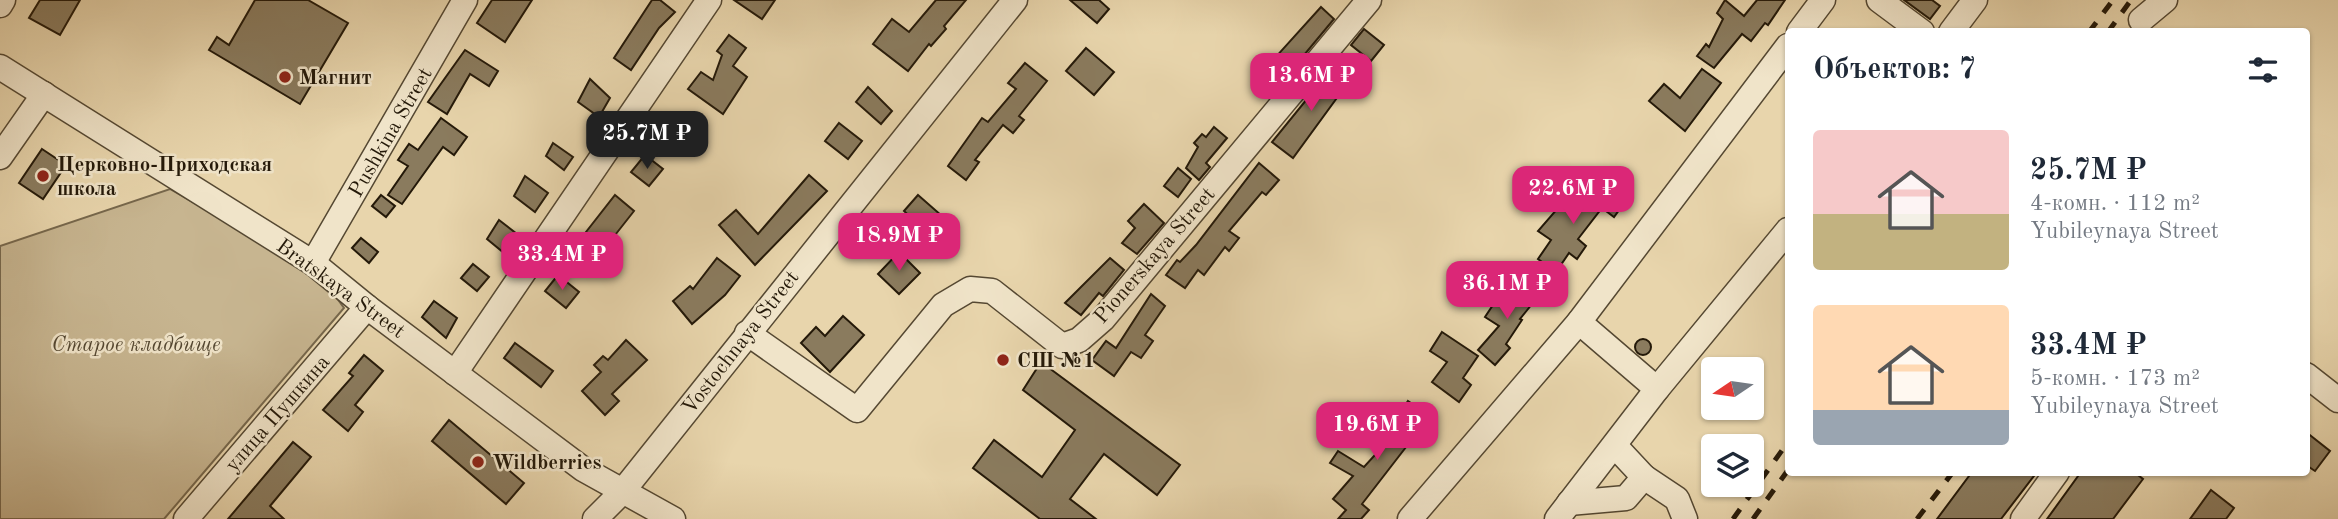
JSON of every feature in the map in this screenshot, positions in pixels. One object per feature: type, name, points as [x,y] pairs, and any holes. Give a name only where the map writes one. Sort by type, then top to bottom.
[{"type":"street","points":[[0,5],[2,0]]},
{"type":"street","name":"Pushkina Street","points":[[313,263],[465,0]]},
{"type":"street","points":[[455,373],[709,0]]},
{"type":"street","name":"Vostochnaya Street","points":[[595,519],[622,492],[1015,0]]},
{"type":"street","name":"Pionerskaya Street","points":[[747,333],[858,410],[943,304],[970,289],[992,291],[1062,346],[1079,340],[1103,318],[1369,0]]},
{"type":"street","points":[[1802,28],[1823,0]]},
{"type":"street","points":[[1880,0],[1917,28]]},
{"type":"street","points":[[1954,28],[1975,0]]},
{"type":"street","points":[[2141,20],[2165,0]]},
{"type":"street","points":[[1410,519],[1579,322],[1785,50]]},
{"type":"street","name":"Bratskaya Street","points":[[0,67],[313,263],[367,307],[583,469],[673,519]]},
{"type":"street","points":[[0,157],[44,94]]},
{"type":"street","points":[[1563,511],[1616,447],[1657,389],[1785,234]]},
{"type":"street","name":"улица Пушкина","points":[[186,519],[367,307]]},
{"type":"street","points":[[1579,322],[1657,389]]},
{"type":"street","points":[[2310,378],[2338,400]]},
{"type":"street","points":[[1616,447],[1644,477],[1677,499],[1685,519]]},
{"type":"street","points":[[2023,519],[2054,476]]},
{"type":"street","points":[[1563,511],[1626,498],[1644,477]]},
{"type":"green space","name":"Старое кладбище","points":[[170,189],[321,276],[344,308],[164,519],[0,519],[0,246]]},
{"type":"building","points":[[40,0],[80,0],[60,35],[29,18]]},
{"type":"building","name":"Магнит","points":[[255,0],[308,0],[348,23],[300,104],[209,50],[217,37],[229,45]]},
{"type":"building","points":[[492,0],[532,0],[505,42],[477,23]]},
{"type":"building","points":[[652,0],[660,0],[675,12],[659,28],[631,70],[614,58]]},
{"type":"building","points":[[734,0],[775,0],[762,19]]},
{"type":"building","points":[[936,0],[966,0],[944,26],[946,29],[931,46],[929,44],[908,71],[873,44],[892,19],[909,32]]},
{"type":"building","points":[[1070,0],[1099,0],[1109,9],[1097,23]]},
{"type":"building","points":[[1725,0],[1744,16],[1757,0],[1785,0],[1768,25],[1765,23],[1751,41],[1742,34],[1714,68],[1697,56],[1706,44],[1709,47],[1723,19],[1717,13]]},
{"type":"building","points":[[1904,0],[1932,0],[1940,6],[1930,19]]},
{"type":"building","points":[[1321,7],[1334,19],[1280,84],[1264,70]]},
{"type":"building","points":[[1364,29],[1384,45],[1371,61],[1351,45]]},
{"type":"building","points":[[729,35],[746,48],[733,66],[747,77],[723,114],[688,89],[701,72],[713,80],[722,55],[717,51]]},
{"type":"building","points":[[1086,48],[1114,72],[1094,95],[1066,71]]},
{"type":"building","points":[[465,50],[498,71],[489,86],[470,74],[447,114],[428,102]]},
{"type":"building","points":[[1025,63],[1047,81],[1019,116],[1024,120],[1013,133],[1003,125],[975,160],[979,162],[966,180],[948,166],[982,118],[988,122],[1016,89],[1008,83]]},
{"type":"building","points":[[1333,67],[1350,80],[1293,158],[1272,142]]},
{"type":"building","points":[[1702,69],[1721,83],[1685,131],[1649,101],[1664,84],[1680,98]]},
{"type":"building","points":[[590,79],[610,98],[599,117],[578,102]]},
{"type":"building","points":[[868,87],[892,111],[881,124],[856,102]]},
{"type":"building","points":[[669,113],[685,129],[674,140],[658,124]]},
{"type":"building","points":[[441,118],[467,137],[454,155],[443,147],[402,204],[388,195],[408,166],[398,160],[409,144],[418,150]]},
{"type":"building","points":[[839,123],[862,141],[848,159],[825,141]]},
{"type":"building","points":[[1214,127],[1227,138],[1206,163],[1210,167],[1199,180],[1186,168],[1198,147],[1194,143],[1202,134],[1206,137]]},
{"type":"building","points":[[553,143],[573,157],[564,170],[546,156]]},
{"type":"building","points":[[42,149],[66,165],[43,199],[19,183]]},
{"type":"building","points":[[645,155],[663,169],[649,186],[631,172]]},
{"type":"building","points":[[1259,163],[1279,180],[1266,195],[1262,192],[1229,231],[1239,238],[1229,251],[1225,247],[1204,275],[1198,270],[1185,288],[1166,275],[1177,260],[1180,262],[1196,245]]},
{"type":"building","points":[[1178,168],[1191,179],[1178,197],[1164,186]]},
{"type":"building","points":[[809,175],[827,191],[755,265],[719,225],[736,210],[758,234]]},
{"type":"building","points":[[525,176],[548,193],[535,212],[514,196]]},
{"type":"building","points":[[1594,184],[1622,206],[1614,217],[1602,208],[1578,239],[1586,246],[1577,259],[1569,253],[1556,272],[1538,259],[1551,240],[1538,231],[1564,201],[1575,209]]},
{"type":"building","points":[[381,195],[395,206],[386,217],[372,206]]},
{"type":"building","points":[[615,195],[634,211],[608,244],[615,250],[601,268],[575,246]]},
{"type":"building","points":[[918,195],[942,216],[927,232],[904,211]]},
{"type":"building","points":[[1144,204],[1164,223],[1137,254],[1122,243],[1135,228],[1128,221]]},
{"type":"building","points":[[499,220],[517,234],[504,253],[487,239]]},
{"type":"building","points":[[361,238],[378,252],[369,263],[352,248]]},
{"type":"building","points":[[899,252],[920,273],[899,294],[878,274]]},
{"type":"building","points":[[717,258],[740,276],[725,295],[692,324],[673,301],[690,286],[693,289]]},
{"type":"building","points":[[1110,258],[1124,270],[1103,296],[1099,293],[1081,315],[1065,303]]},
{"type":"building","points":[[473,264],[489,277],[477,291],[461,278]]},
{"type":"building","points":[[558,275],[579,292],[566,308],[545,291]]},
{"type":"building","points":[[1523,281],[1540,294],[1520,319],[1522,320],[1506,344],[1510,348],[1495,365],[1478,350],[1499,326],[1485,317],[1495,302],[1502,307]]},
{"type":"building","points":[[1151,294],[1165,306],[1145,335],[1153,341],[1141,358],[1131,352],[1114,376],[1092,360],[1106,341],[1116,348]]},
{"type":"building","points":[[434,301],[457,318],[446,338],[422,317]]},
{"type":"building","points":[[843,316],[864,335],[830,372],[801,343],[816,327],[825,336]]},
{"type":"building","points":[[1442,332],[1478,356],[1463,378],[1471,385],[1459,402],[1432,382],[1447,362],[1430,351]]},
{"type":"building","points":[[1640,339],[1646,339],[1651,347],[1649,353],[1640,355],[1635,350],[1635,344]]},
{"type":"building","points":[[626,340],[647,360],[612,394],[619,401],[605,415],[582,391],[601,372],[594,365],[603,356],[608,360]]},
{"type":"building","points":[[515,343],[553,371],[541,387],[504,358]]},
{"type":"building","points":[[364,355],[383,371],[355,405],[363,412],[348,431],[323,410],[353,376],[349,373]]},
{"type":"building","points":[[1041,362],[1180,465],[1157,495],[1104,454],[1070,499],[1096,519],[1040,519],[973,468],[994,440],[1042,477],[1075,430],[1023,390]]},
{"type":"building","points":[[1408,401],[1430,416],[1362,504],[1369,510],[1361,519],[1338,519],[1346,510],[1333,499],[1353,476],[1330,463],[1338,451],[1364,467],[1385,444],[1376,437],[1385,425],[1390,428]]},
{"type":"building","name":"Wildberries","points":[[449,420],[524,483],[506,504],[432,441]]},
{"type":"building","points":[[2310,435],[2330,451],[2315,471],[2310,468]]},
{"type":"building","points":[[293,442],[311,457],[270,506],[284,519],[228,519]]},
{"type":"building","points":[[1969,476],[2034,476],[2001,519],[1937,519]]},
{"type":"building","points":[[2078,476],[2139,476],[2143,479],[2113,519],[2047,519]]},
{"type":"building","points":[[2211,490],[2234,508],[2226,519],[2190,519]]},
{"type":"railway","points":[[2092,28],[2113,0]]},
{"type":"railway","points":[[2111,28],[2131,0]]},
{"type":"railway","points":[[1733,519],[1785,446]]},
{"type":"railway","points":[[1753,519],[1785,474]]},
{"type":"railway","points":[[1917,519],[1950,476]]},
{"type":"place","name":"Магнит","points":[[285,77]]},
{"type":"place","name":"Церковно-Приходская школа","points":[[43,176]]},
{"type":"place","name":"СШ №1","points":[[1003,360]]},
{"type":"place","name":"Wildberries","points":[[478,462]]}]
